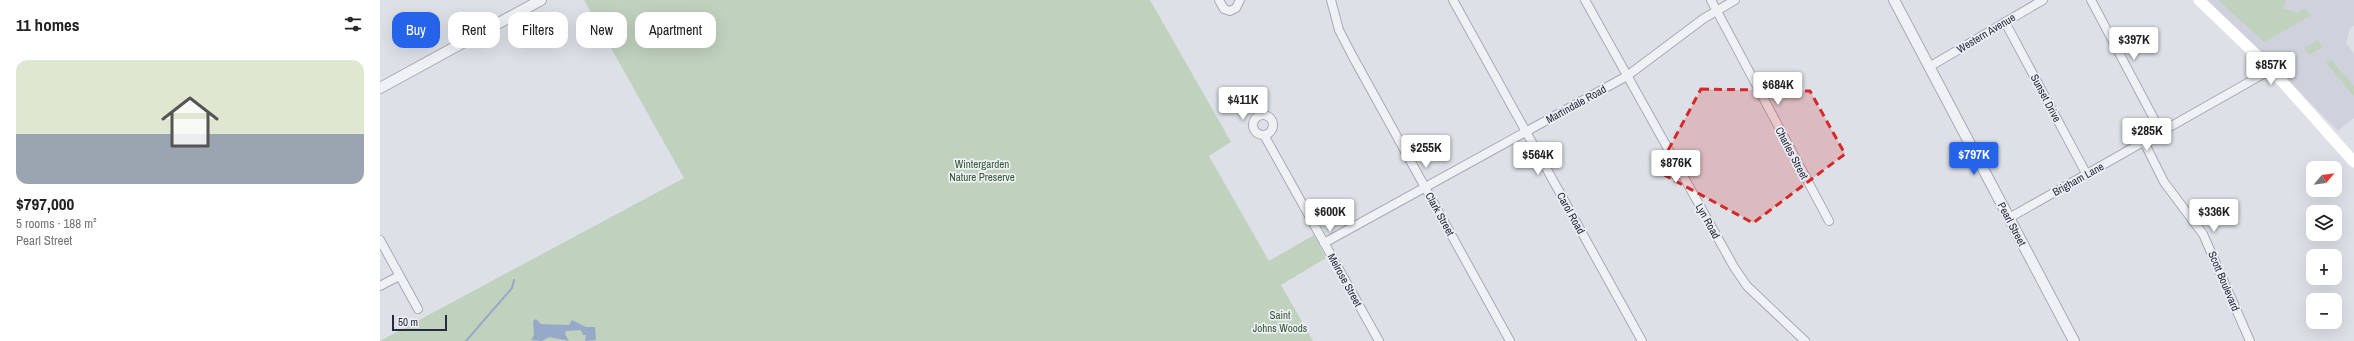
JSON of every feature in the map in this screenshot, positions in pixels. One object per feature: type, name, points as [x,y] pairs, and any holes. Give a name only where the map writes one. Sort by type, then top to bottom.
[{"type":"main road","points":[[2199,0],[2270,68],[2354,162]]},
{"type":"street","points":[[380,88],[541,0]]},
{"type":"street","points":[[1219,0],[1221,7],[1230,11],[1236,8],[1240,0]]},
{"type":"street","name":"Clark Street","points":[[1331,0],[1339,30],[1510,341]]},
{"type":"street","name":"Carol Road","points":[[1453,0],[1642,341]]},
{"type":"street","name":"Lyn Road","points":[[1586,0],[1740,277],[1805,341]]},
{"type":"street","name":"Charles Street","points":[[1711,0],[1830,221]]},
{"type":"street","name":"Martindale Road","points":[[1324,243],[1627,76],[1703,19],[1735,0]]},
{"type":"street","name":"Pearl Street","points":[[1894,0],[2074,341]]},
{"type":"street","name":"Western Avenue","points":[[1929,67],[2043,0]]},
{"type":"street","points":[[2091,0],[2161,132]]},
{"type":"street","name":"Sunset Drive","points":[[2006,22],[2087,174]]},
{"type":"street","name":"Brigham Lane","points":[[2009,218],[2265,73],[2270,68]]},
{"type":"street","name":"Melrose Street","points":[[1264,135],[1379,341]]},
{"type":"street","name":"Scott Boulevard","points":[[2144,142],[2164,182],[2203,234],[2250,341]]},
{"type":"street","points":[[380,240],[418,309]]},
{"type":"street","points":[[380,286],[399,276]]},
{"type":"highlighted area","points":[[1701,89],[1810,91],[1845,154],[1753,223],[1657,171]]},
{"type":"shaded area","points":[[2205,0],[2354,0],[2354,26],[2350,28],[2346,43],[2354,53],[2354,118],[2338,131],[2258,49]]},
{"type":"green space","name":"Wintergarden Nature Preserve","points":[[584,0],[1150,0],[1231,142],[1209,156],[1269,261],[1314,235],[1326,258],[1281,285],[1313,341],[380,341],[684,178],[611,48],[627,48],[627,12],[591,12]]},
{"type":"green space","points":[[2218,0],[2286,0],[2283,8],[2297,13],[2305,8],[2310,16],[2264,42]]},
{"type":"green space","points":[[2318,40],[2322,47],[2309,55],[2304,48]]},
{"type":"green space","points":[[2331,60],[2354,86],[2354,96],[2326,63]]},
{"type":"water","points":[[536,319],[541,324],[569,325],[572,320],[586,327],[595,327],[596,340],[585,341],[586,335],[583,335],[581,330],[566,331],[565,334],[569,341],[549,337],[542,341],[531,340],[534,335],[533,321]]},
{"type":"waterway","points":[[466,341],[512,288],[514,280]]},
{"type":"park label","name":"Saint Johns Woods","points":[[1280,321]]}]
